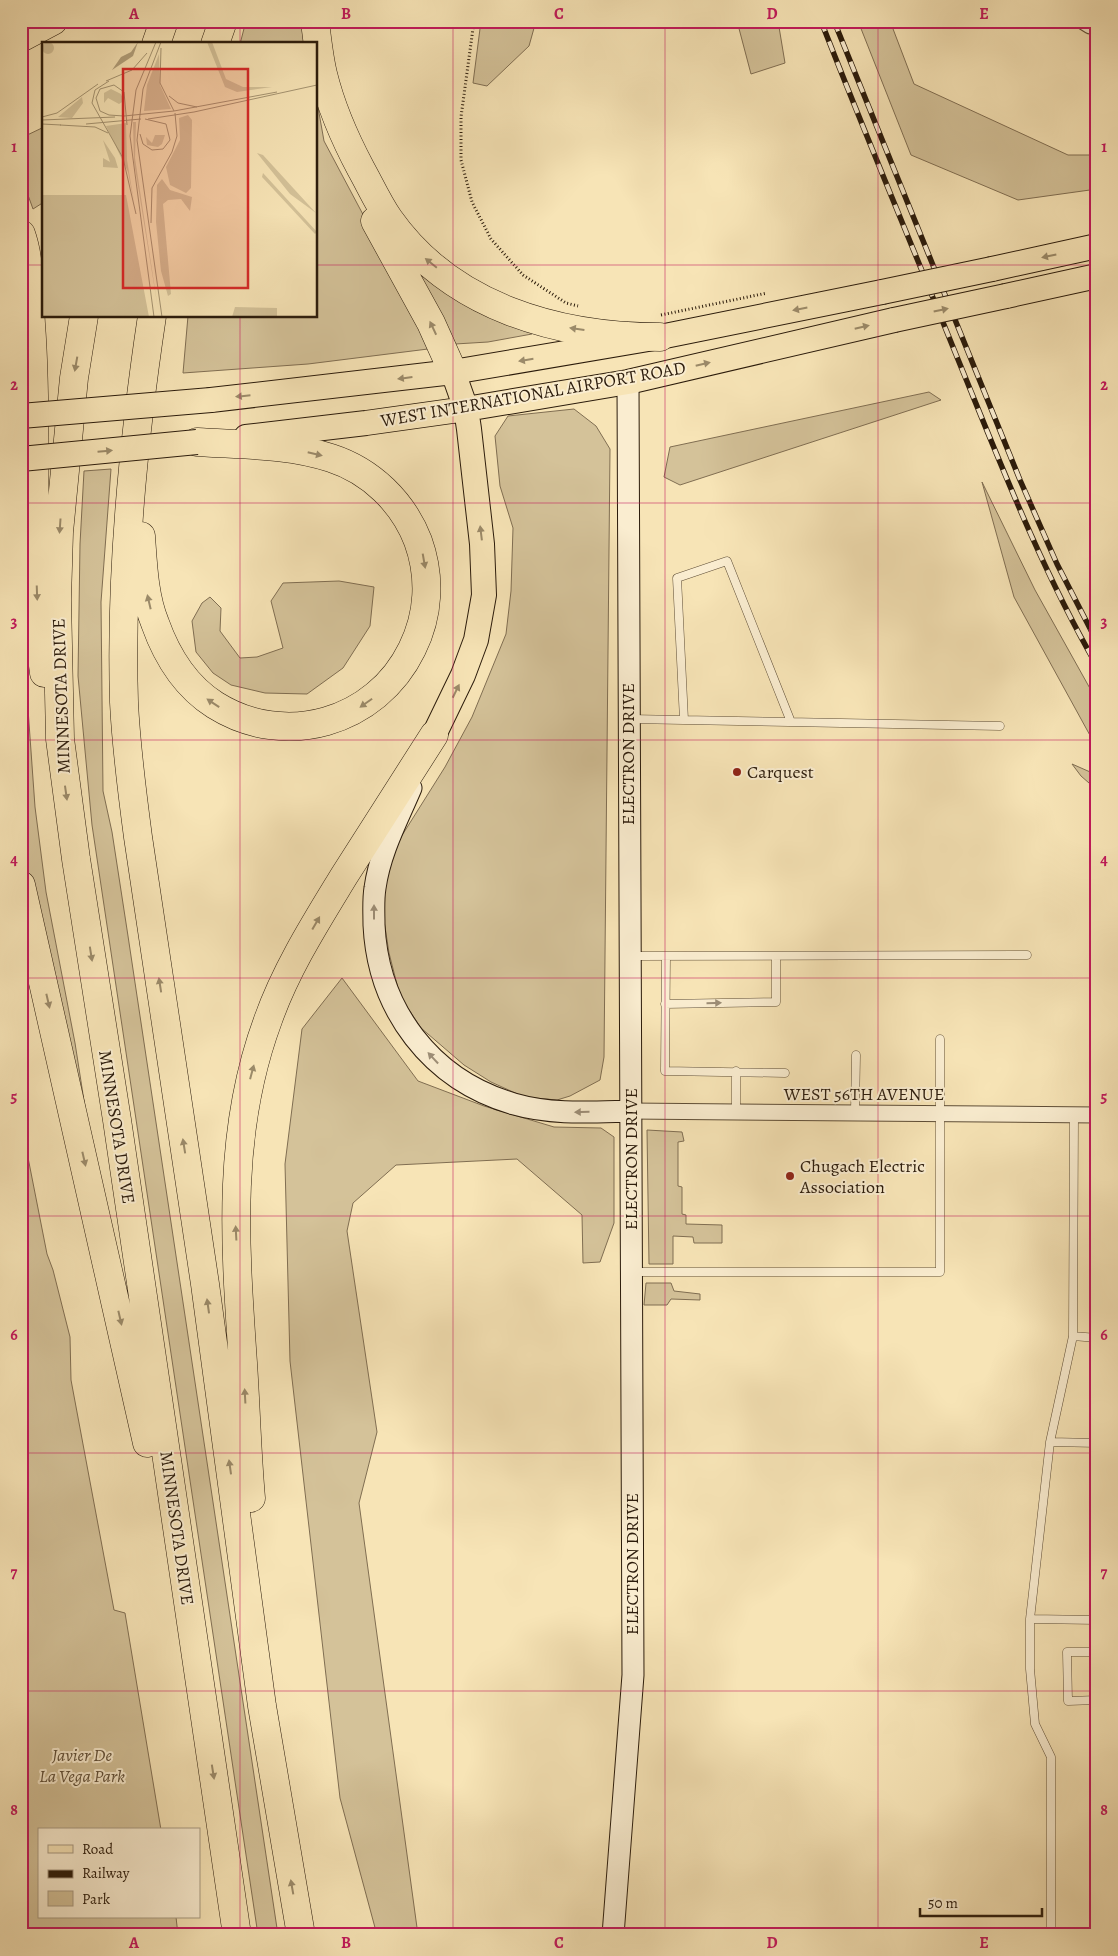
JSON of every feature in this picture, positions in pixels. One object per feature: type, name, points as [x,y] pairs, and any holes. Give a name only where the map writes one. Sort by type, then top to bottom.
[{"type":"highway","points":[[21,38],[53,21]]},
{"type":"highway","points":[[157,42],[164,21]]},
{"type":"highway","points":[[216,42],[223,21]]},
{"type":"highway","points":[[314,21],[318,42]]},
{"type":"highway","points":[[318,44],[330,98],[350,148],[389,218],[409,243],[450,279],[491,304],[547,324],[624,337],[659,326]]},
{"type":"highway","points":[[330,98],[332,124],[341,152],[367,206],[431,323],[453,372]]},
{"type":"highway","points":[[21,234],[27,265],[34,365],[38,632],[46,689],[60,739]]},
{"type":"highway","name":"MINNESOTA DRIVE","points":[[84,318],[74,378],[60,532],[58,599],[60,739],[237,1935]]},
{"type":"highway","points":[[152,318],[135,459],[125,574],[124,702],[130,772],[139,847],[205,1284],[262,1706],[301,1935]]},
{"type":"highway","points":[[135,459],[148,594],[154,621],[165,648],[178,670],[198,691],[214,704],[232,714],[253,722],[277,726],[301,726],[326,722],[351,713],[391,682],[405,663],[420,634],[426,607],[427,581],[423,554],[414,530],[400,508],[383,488],[360,470],[332,458],[296,449],[197,442]]},
{"type":"highway","points":[[262,1706],[259,1596],[249,1471],[236,1223],[239,1141],[246,1096],[268,1020],[289,970],[325,907],[434,735]]},
{"type":"highway","points":[[21,885],[138,1399],[206,1724]]},
{"type":"main road","name":"WEST INTERNATIONAL AIRPORT ROAD","points":[[21,416],[211,400],[453,372],[659,326],[882,292],[1097,246]]},
{"type":"main road","name":"WEST INTERNATIONAL AIRPORT ROAD","points":[[21,459],[366,423],[466,409],[628,382],[894,320],[1097,276]]},
{"type":"main road","points":[[628,382],[639,354],[659,326]]},
{"type":"main road","points":[[434,735],[470,658],[484,595],[482,544],[466,409],[453,372]]},
{"type":"street","points":[[1082,21],[1090,26],[1097,26]]},
{"type":"street","name":"ELECTRON DRIVE","points":[[613,1935],[633,1675],[628,382]]},
{"type":"street","points":[[434,735],[386,844],[374,889],[375,944],[381,973],[402,1022],[440,1066],[486,1094],[514,1104],[551,1112],[630,1111]]},
{"type":"street","name":"WEST 56TH AVENUE","points":[[630,1111],[1097,1115]]},
{"type":"lane","points":[[684,720],[677,578],[727,561],[791,722]]},
{"type":"lane","points":[[628,719],[1000,726]]},
{"type":"lane","points":[[629,956],[1027,955]]},
{"type":"lane","points":[[666,956],[665,1071],[784,1073]]},
{"type":"lane","points":[[666,1004],[776,1002],[776,956]]},
{"type":"lane","points":[[631,1272],[940,1272],[940,1039]]},
{"type":"lane","points":[[855,1112],[856,1055]]},
{"type":"lane","points":[[736,1071],[736,1112]]},
{"type":"lane","points":[[1051,1935],[1051,1758],[1035,1724],[1030,1668],[1030,1619],[1050,1442],[1072,1336],[1074,1114]]},
{"type":"lane","points":[[1072,1336],[1097,1338]]},
{"type":"lane","points":[[1050,1442],[1097,1443]]},
{"type":"lane","points":[[1030,1619],[1097,1620]]},
{"type":"lane","points":[[1097,1652],[1067,1652],[1068,1701],[1097,1700]]},
{"type":"path","points":[[474,21],[461,117],[461,160],[472,202],[491,239],[523,275],[566,303],[585,308]]},
{"type":"path","points":[[659,326],[774,292]]},
{"type":"green space","points":[[246,21],[306,21],[308,42],[241,42]]},
{"type":"green space","points":[[481,21],[536,21],[529,46],[487,86],[473,83]]},
{"type":"green space","points":[[737,21],[778,21],[785,63],[751,74]]},
{"type":"green space","points":[[858,21],[890,21],[914,84],[1068,155],[1097,155],[1097,189],[1018,200],[911,155]]},
{"type":"green space","points":[[318,107],[324,141],[393,271],[428,349],[308,364],[183,373],[188,318],[318,318]]},
{"type":"green space","points":[[42,128],[42,203],[33,209],[24,184],[28,154],[21,142],[21,138]]},
{"type":"green space","points":[[407,256],[532,328],[532,334],[488,342],[455,344]]},
{"type":"green space","points":[[929,392],[941,400],[680,485],[664,477],[670,447]]},
{"type":"green space","points":[[574,409],[596,426],[610,449],[604,1057],[600,1080],[570,1096],[557,1100],[524,1097],[491,1082],[464,1065],[421,1028],[400,996],[389,953],[384,920],[382,875],[401,837],[445,767],[472,717],[506,634],[511,591],[513,528],[500,486],[495,436],[508,416]]},
{"type":"green space","points":[[111,469],[101,602],[103,791],[112,832],[128,936],[278,1935],[258,1935],[92,825],[78,676],[80,544],[84,471]]},
{"type":"green space","points":[[21,478],[24,653],[35,807],[46,892],[75,1043],[97,1184],[39,919],[21,857]]},
{"type":"green space","points":[[982,482],[1035,590],[1097,701],[1097,739],[1092,739],[1014,597]]},
{"type":"green space","points":[[339,581],[374,587],[370,626],[343,668],[307,694],[265,693],[231,685],[213,673],[196,652],[192,621],[202,603],[210,597],[221,608],[220,631],[240,658],[257,657],[283,648],[271,601],[283,583]]},
{"type":"green space","points":[[1072,764],[1097,775],[1097,790],[1081,776]]},
{"type":"green space","points":[[342,978],[418,1081],[484,1106],[554,1127],[601,1128],[614,1137],[614,1223],[600,1262],[583,1263],[582,1215],[517,1159],[396,1165],[353,1203],[347,1231],[377,1432],[359,1503],[418,1935],[377,1935],[340,1798],[290,1361],[285,1164],[302,1029]]},
{"type":"green space","name":"Javier De La Vega Park","points":[[21,1122],[47,1254],[53,1270],[70,1337],[71,1380],[114,1610],[125,1613],[161,1828],[38,1828],[38,1918],[176,1918],[178,1935],[21,1935]]},
{"type":"green space","points":[[647,1130],[682,1132],[684,1141],[678,1142],[678,1186],[682,1187],[682,1214],[686,1215],[686,1224],[722,1225],[722,1243],[694,1243],[693,1237],[673,1236],[673,1264],[649,1264]]},
{"type":"green space","points":[[646,1283],[671,1283],[674,1291],[700,1294],[700,1300],[671,1299],[667,1305],[644,1305]]},
{"type":"railway","points":[[821,21],[1022,514],[1057,591],[1097,666]]},
{"type":"railway","points":[[834,21],[1020,480],[1057,564],[1097,642]]},
{"type":"place","name":"Carquest","points":[[737,772]]},
{"type":"place","name":"Chugach Electric Association","points":[[790,1176]]}]
